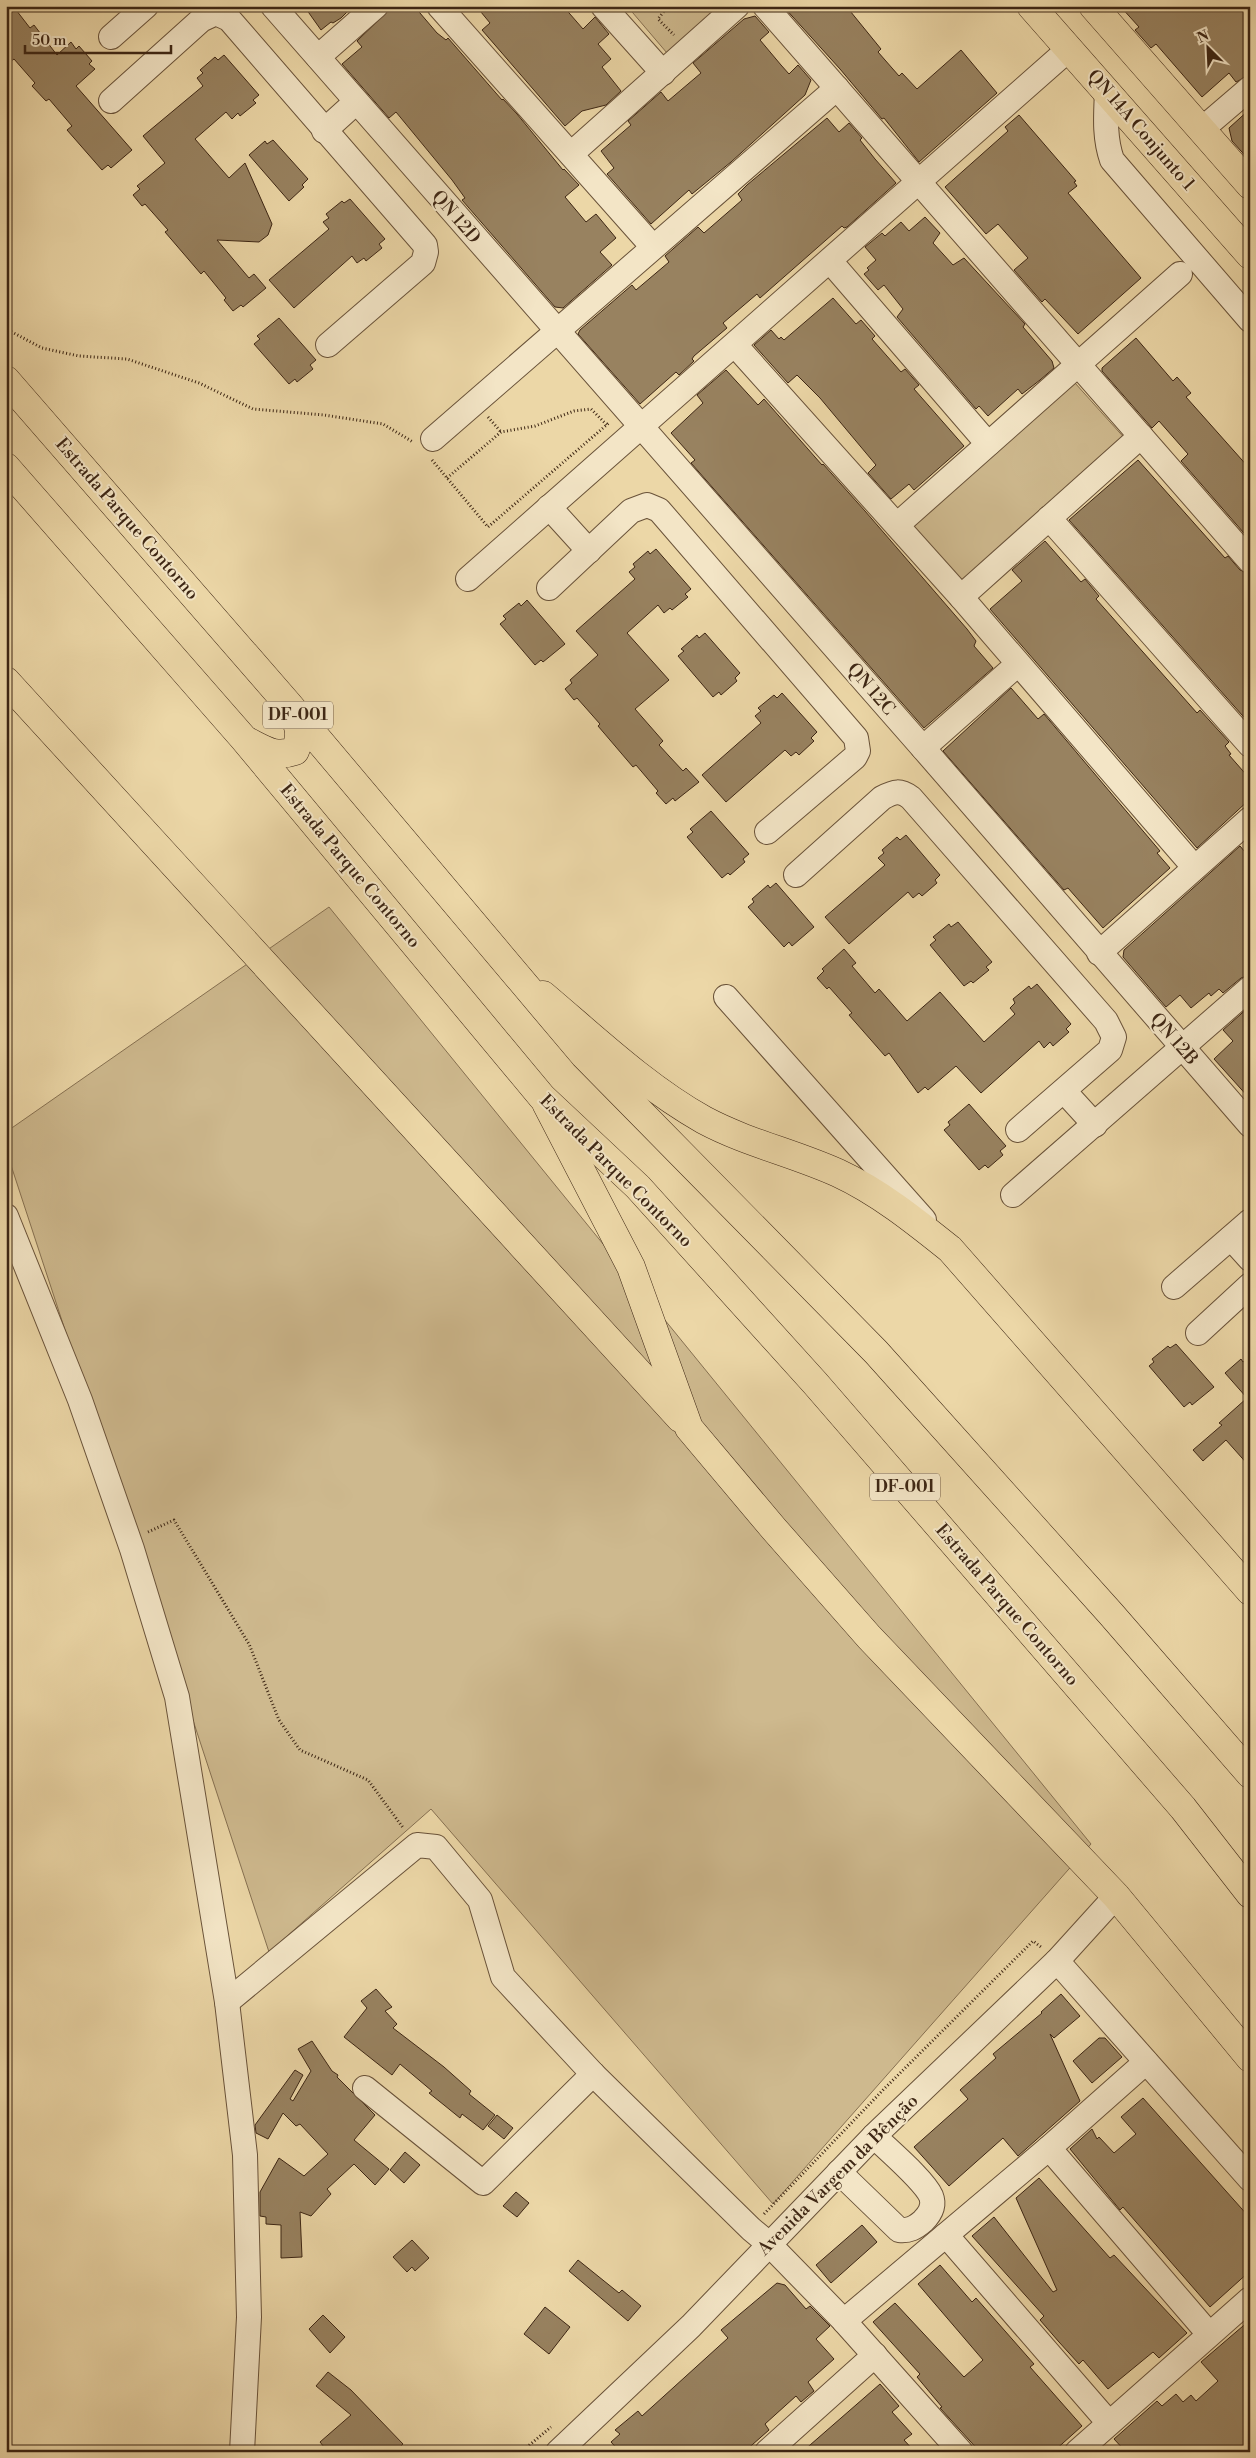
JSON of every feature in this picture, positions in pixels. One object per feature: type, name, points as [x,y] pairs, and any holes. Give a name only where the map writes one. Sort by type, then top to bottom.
[{"type":"main road","name":"QN 14A Conjunto 1","points":[[1031,6],[1250,255]]},
{"type":"main road","points":[[1093,6],[1250,186]]},
{"type":"main road","name":"Estrada Parque Contorno","points":[[6,380],[288,704],[584,1055],[876,1352],[1105,1606],[1250,1774]]},
{"type":"main road","name":"Estrada Parque Contorno","points":[[6,467],[244,739],[542,1097],[638,1187],[815,1383],[1183,1808],[1250,1894]]},
{"type":"main road","points":[[6,681],[689,1428],[774,1529],[870,1637],[1116,1896],[1250,2058]]},
{"type":"main road","points":[[244,739],[271,752],[283,755],[295,751],[300,739],[300,726],[288,704]]},
{"type":"main road","points":[[509,966],[619,1059],[676,1102],[737,1136],[838,1173],[903,1212],[950,1249],[1250,1591]]},
{"type":"main road","points":[[542,1097],[631,1267],[689,1428]]},
{"type":"street","points":[[111,37],[146,6]]},
{"type":"street","name":"QN 12D","points":[[273,6],[633,419]]},
{"type":"street","points":[[318,57],[376,6]]},
{"type":"street","points":[[439,6],[654,247]]},
{"type":"street","points":[[603,6],[663,73]]},
{"type":"street","points":[[571,154],[737,6]]},
{"type":"street","points":[[765,6],[1250,561]]},
{"type":"street","points":[[111,100],[191,27],[216,13],[229,19],[324,131],[425,245],[426,252],[423,264],[328,345]]},
{"type":"street","points":[[468,579],[621,444],[633,419],[735,345],[1069,49]]},
{"type":"street","points":[[427,448],[557,331],[837,88]]},
{"type":"street","points":[[1201,130],[1250,88]]},
{"type":"street","points":[[1107,91],[1106,145],[1112,160],[1250,320]]},
{"type":"street","points":[[324,131],[356,102]]},
{"type":"street","points":[[830,261],[988,444]]},
{"type":"street","points":[[897,525],[1180,274]]},
{"type":"street","points":[[735,345],[897,525],[1194,868]]},
{"type":"street","name":"QN 12C","points":[[633,419],[923,748],[1100,953]]},
{"type":"street","points":[[961,598],[1141,436]]},
{"type":"street","points":[[549,588],[630,512],[647,504],[654,506],[856,738],[858,751],[855,757],[767,832]]},
{"type":"street","points":[[549,508],[588,551]]},
{"type":"street","points":[[1050,518],[1250,745]]},
{"type":"street","points":[[923,748],[1018,664]]},
{"type":"street","points":[[796,875],[882,798],[893,792],[902,791],[911,798],[1112,1030],[1114,1044],[1110,1050],[1018,1130]]},
{"type":"street","points":[[1100,953],[1250,819]]},
{"type":"street","name":"QN 12B","points":[[1100,953],[1250,1125]]},
{"type":"street","points":[[1013,1195],[1250,988]]},
{"type":"street","points":[[726,997],[950,1249]]},
{"type":"street","points":[[1064,1091],[1095,1125]]},
{"type":"street","points":[[6,1216],[80,1400],[129,1540],[177,1697],[227,2002],[245,2155],[249,2317],[242,2452]]},
{"type":"street","points":[[1174,1287],[1250,1221]]},
{"type":"street","points":[[1231,1238],[1250,1258]]},
{"type":"street","points":[[1198,1333],[1250,1284]]},
{"type":"street","points":[[227,2002],[416,1845],[436,1847],[480,1900],[503,1977],[593,2074],[751,2229],[769,2244],[844,2321],[961,2452]]},
{"type":"street","name":"Avenida Vargem da Bênção","points":[[558,2452],[691,2326],[874,2136],[1058,1961],[1116,1896]]},
{"type":"street","points":[[1058,1961],[1250,2178]]},
{"type":"street","points":[[844,2321],[1146,2062]]},
{"type":"street","points":[[365,2088],[483,2183],[593,2074]]},
{"type":"street","points":[[839,2172],[898,2230],[906,2231],[916,2227],[928,2216],[932,2208],[931,2197],[923,2186],[874,2136]]},
{"type":"street","points":[[1048,2148],[1209,2334]]},
{"type":"street","points":[[946,2235],[1109,2423]]},
{"type":"street","points":[[1077,2452],[1250,2299]]},
{"type":"street","points":[[767,2452],[875,2355]]},
{"type":"path","points":[[668,6],[658,19],[688,50]]},
{"type":"path","points":[[6,310],[12,317],[6,322]]},
{"type":"path","points":[[6,327],[42,348],[79,356],[127,359],[199,383],[253,409],[324,415],[383,424],[427,448],[447,478],[488,527],[606,425],[633,419]]},
{"type":"path","points":[[447,478],[501,432],[535,426],[574,411],[591,409],[621,444]]},
{"type":"path","points":[[129,1540],[174,1520],[249,1644],[279,1720],[300,1750],[368,1780],[416,1845]]},
{"type":"path","points":[[751,2229],[884,2090],[1033,1941],[1058,1961]]},
{"type":"path","points":[[520,2452],[558,2421]]},
{"type":"shaded area","points":[[627,6],[723,6],[667,53]]},
{"type":"shaded area","points":[[1075,383],[1128,442],[966,586],[913,527]]},
{"type":"shaded area","points":[[329,907],[1091,1844],[773,2204],[431,1809],[269,1952],[6,1150],[6,1132]]},
{"type":"building","points":[[6,6],[13,6],[30,28],[34,25],[57,55],[71,42],[76,49],[79,46],[92,61],[89,64],[95,69],[76,86],[132,150],[111,168],[108,165],[102,170],[67,130],[72,126],[49,99],[46,101],[32,86],[35,83],[14,59],[6,65]]},
{"type":"building","points":[[304,6],[353,6],[341,18],[333,23],[331,22],[321,30]]},
{"type":"building","points":[[393,6],[414,6],[437,33],[446,40],[448,38],[502,100],[517,114],[563,170],[579,185],[565,197],[586,222],[596,214],[616,238],[600,252],[612,265],[563,308],[555,307],[462,200],[465,198],[452,180],[396,112],[389,118],[342,64],[362,47],[357,41]]},
{"type":"building","points":[[476,6],[563,6],[583,29],[595,17],[609,34],[598,44],[611,59],[602,67],[621,91],[606,105],[582,111],[565,126],[482,30],[490,23]]},
{"type":"building","points":[[783,6],[846,6],[881,49],[878,52],[899,76],[902,73],[917,89],[961,50],[997,93],[919,162],[884,118],[882,119]]},
{"type":"building","points":[[1120,6],[1250,6],[1250,75],[1236,82],[1229,73],[1202,97],[1156,44],[1151,48],[1135,30],[1139,27]]},
{"type":"building","points":[[755,16],[769,32],[760,40],[781,65],[789,74],[798,65],[811,80],[805,95],[731,162],[692,194],[689,190],[651,224],[607,174],[614,168],[601,151],[631,125],[628,121],[661,92],[668,101],[701,73],[693,63],[744,19]]},
{"type":"building","points":[[224,55],[259,95],[253,100],[256,103],[240,116],[238,113],[232,119],[226,112],[195,139],[229,178],[245,163],[272,224],[268,235],[259,242],[217,240],[249,278],[254,274],[266,288],[243,307],[241,305],[233,311],[224,300],[226,298],[204,271],[201,274],[165,232],[168,230],[145,204],[142,206],[133,195],[140,189],[137,186],[165,163],[143,136],[203,86],[197,78],[203,73],[200,70],[215,57],[218,60]]},
{"type":"building","points":[[1250,109],[1250,161],[1232,141],[1229,128]]},
{"type":"building","points":[[1019,115],[1076,181],[1074,182],[1077,186],[1068,193],[1141,278],[1078,334],[1045,299],[1042,302],[1014,270],[1028,258],[998,224],[986,234],[945,187],[1008,131],[1005,127]]},
{"type":"building","points":[[827,118],[839,132],[849,123],[862,138],[860,140],[896,183],[847,227],[844,228],[842,226],[760,298],[757,294],[723,323],[727,328],[694,356],[692,359],[694,361],[679,375],[676,372],[640,404],[578,334],[580,330],[632,285],[636,290],[669,262],[665,256],[698,227],[704,233],[742,200],[738,194],[747,185]]},
{"type":"building","points":[[273,140],[308,179],[302,185],[304,187],[289,201],[249,155],[265,141],[267,144]]},
{"type":"building","points":[[350,199],[385,239],[379,244],[382,248],[366,261],[364,258],[357,263],[352,256],[294,308],[269,280],[329,229],[323,222],[329,218],[326,214],[342,201],[344,203]]},
{"type":"building","points":[[925,217],[940,233],[933,243],[953,265],[964,258],[1025,324],[1023,327],[1052,361],[1054,368],[1022,394],[1018,389],[988,416],[979,406],[976,409],[897,317],[903,309],[884,285],[878,290],[864,274],[869,270],[867,268],[876,260],[865,247],[882,233],[885,236],[901,222],[909,231]]},
{"type":"building","points":[[833,298],[856,324],[861,320],[875,336],[872,339],[901,372],[905,369],[919,385],[914,389],[964,446],[914,490],[909,484],[891,499],[868,473],[876,465],[820,398],[797,375],[788,383],[754,345],[771,330],[779,339],[781,337],[784,340]]},
{"type":"building","points":[[279,318],[316,360],[310,365],[313,369],[297,382],[295,379],[289,384],[254,344],[260,339],[257,336]]},
{"type":"building","points":[[1136,338],[1173,381],[1177,377],[1191,393],[1186,397],[1250,469],[1250,540],[1181,461],[1188,454],[1159,421],[1152,428],[1102,371],[1102,368]]},
{"type":"building","points":[[726,370],[758,405],[764,399],[823,464],[967,629],[976,641],[974,646],[993,668],[924,728],[691,463],[695,460],[671,433],[703,403],[697,395]]},
{"type":"building","points":[[1138,460],[1225,558],[1228,556],[1240,570],[1250,574],[1250,724],[1069,520]]},
{"type":"building","points":[[1045,541],[1081,582],[1085,579],[1099,596],[1096,599],[1197,713],[1200,710],[1229,742],[1225,746],[1231,754],[1229,755],[1250,779],[1250,799],[1197,848],[990,609],[1022,581],[1012,570]]},
{"type":"building","points":[[656,549],[691,589],[685,594],[688,597],[672,610],[670,608],[664,613],[658,605],[627,633],[669,680],[635,709],[663,741],[659,745],[683,771],[686,768],[699,782],[675,801],[673,798],[666,804],[656,793],[658,791],[636,765],[633,767],[598,726],[600,724],[577,698],[574,700],[565,689],[572,683],[570,680],[598,655],[576,631],[635,579],[629,572],[635,567],[633,564],[648,551],[650,554]]},
{"type":"building","points":[[527,600],[565,644],[543,662],[541,660],[535,665],[500,624],[506,619],[503,616],[519,603],[521,606]]},
{"type":"building","points":[[705,633],[740,673],[735,678],[737,681],[721,695],[719,692],[713,697],[678,656],[684,651],[681,649],[697,635],[699,638]]},
{"type":"building","points":[[1011,688],[1038,719],[1044,714],[1160,851],[1157,853],[1170,868],[1103,928],[1068,888],[1064,890],[943,751]]},
{"type":"building","points":[[782,693],[817,732],[811,738],[814,741],[799,755],[796,752],[791,756],[785,750],[726,802],[702,775],[761,723],[755,716],[761,711],[758,708],[774,695],[777,698]]},
{"type":"building","points":[[711,811],[749,854],[743,859],[745,862],[730,875],[728,873],[722,878],[687,837],[693,832],[690,829]]},
{"type":"building","points":[[906,835],[940,875],[935,880],[937,883],[922,896],[919,893],[913,898],[908,892],[849,944],[825,917],[885,865],[878,858],[884,853],[882,850],[897,837],[900,840]]},
{"type":"building","points":[[1240,846],[1250,858],[1250,975],[1241,978],[1223,993],[1219,989],[1211,996],[1209,993],[1191,1008],[1180,995],[1166,1007],[1123,957],[1124,950]]},
{"type":"building","points":[[776,883],[814,927],[792,946],[789,942],[784,947],[748,907],[754,902],[752,899],[768,885],[770,888]]},
{"type":"building","points":[[958,922],[992,962],[986,967],[989,970],[973,983],[971,981],[964,986],[930,945],[936,940],[933,937],[949,924],[951,927]]},
{"type":"building","points":[[844,949],[856,963],[852,966],[875,993],[879,989],[907,1021],[940,992],[984,1042],[1015,1014],[1010,1008],[1015,1003],[1013,999],[1029,986],[1031,989],[1037,984],[1071,1024],[1066,1029],[1069,1032],[1053,1046],[1050,1042],[1044,1048],[1039,1041],[981,1093],[956,1066],[928,1090],[925,1087],[918,1093],[889,1053],[885,1056],[849,1015],[852,1013],[829,987],[827,989],[817,978],[824,971],[822,969]]},
{"type":"building","points":[[1250,1006],[1250,1099],[1214,1059],[1233,1041],[1223,1030]]},
{"type":"building","points":[[969,1104],[1006,1146],[1000,1151],[1003,1155],[988,1168],[985,1165],[979,1170],[944,1130],[950,1125],[948,1122]]},
{"type":"building","points":[[1176,1344],[1214,1387],[1192,1405],[1190,1402],[1184,1407],[1149,1366],[1154,1362],[1152,1359],[1168,1346],[1170,1348]]},
{"type":"building","points":[[1250,1356],[1250,1467],[1226,1440],[1203,1461],[1193,1450],[1222,1425],[1219,1423],[1247,1398],[1225,1373],[1241,1359],[1243,1362]]},
{"type":"building","points":[[376,1989],[392,2007],[385,2011],[397,2024],[393,2028],[444,2067],[471,2091],[469,2094],[495,2115],[483,2130],[462,2114],[460,2118],[429,2093],[432,2091],[400,2064],[392,2075],[344,2037],[367,2008],[361,2001]]},
{"type":"building","points":[[1061,1994],[1080,2016],[1054,2038],[1050,2034],[1080,2101],[1018,2156],[1003,2138],[949,2186],[914,2147],[968,2099],[960,2090],[996,2058],[993,2054],[1042,2013]]},
{"type":"building","points":[[1099,2038],[1105,2038],[1122,2057],[1092,2083],[1073,2061]]},
{"type":"building","points":[[312,2041],[332,2071],[338,2075],[337,2077],[375,2115],[354,2140],[389,2169],[375,2185],[354,2164],[327,2189],[331,2194],[311,2216],[300,2212],[302,2257],[281,2258],[281,2225],[266,2224],[266,2217],[260,2216],[260,2192],[279,2158],[304,2176],[328,2154],[300,2124],[296,2126],[283,2113],[268,2139],[256,2133],[255,2125],[295,2070],[303,2075],[290,2099],[293,2101],[311,2071],[298,2049]]},
{"type":"building","points":[[1143,2098],[1250,2218],[1250,2271],[1210,2307],[1123,2207],[1120,2210],[1070,2149],[1092,2129],[1097,2139],[1099,2137],[1114,2153],[1136,2134],[1121,2117]]},
{"type":"building","points":[[497,2115],[513,2128],[504,2139],[488,2126]]},
{"type":"building","points":[[405,2152],[420,2165],[404,2183],[390,2170]]},
{"type":"building","points":[[1039,2178],[1110,2258],[1114,2255],[1187,2333],[1159,2358],[1153,2352],[1108,2389],[1083,2360],[1079,2364],[1059,2342],[1040,2320],[1044,2316],[972,2236],[994,2217],[1053,2292],[1057,2290],[1016,2198]]},
{"type":"building","points":[[516,2192],[529,2203],[517,2217],[503,2206]]},
{"type":"building","points":[[862,2225],[877,2242],[831,2283],[816,2265]]},
{"type":"building","points":[[412,2240],[429,2258],[415,2271],[412,2267],[407,2272],[393,2257]]},
{"type":"building","points":[[578,2260],[619,2293],[622,2290],[641,2306],[628,2321],[569,2271]]},
{"type":"building","points":[[940,2265],[972,2302],[976,2298],[1034,2364],[1030,2367],[1082,2426],[1053,2452],[980,2452],[940,2408],[942,2407],[917,2377],[920,2374],[873,2322],[895,2303],[964,2377],[983,2360],[918,2284]]},
{"type":"building","points":[[777,2283],[785,2285],[806,2309],[810,2306],[830,2326],[816,2339],[834,2359],[808,2382],[814,2391],[801,2402],[796,2396],[765,2424],[769,2430],[744,2452],[620,2452],[611,2442],[620,2434],[615,2430],[638,2411],[642,2416],[728,2338],[721,2330]]},
{"type":"building","points":[[545,2307],[570,2327],[549,2354],[524,2334]]},
{"type":"building","points":[[323,2315],[345,2337],[330,2353],[309,2329]]},
{"type":"building","points":[[1250,2320],[1250,2452],[1126,2452],[1114,2439],[1157,2401],[1162,2406],[1176,2394],[1183,2402],[1191,2395],[1196,2401],[1218,2381],[1201,2362]]},
{"type":"building","points":[[328,2372],[351,2390],[403,2444],[395,2452],[328,2452],[320,2442],[351,2415],[316,2386]]},
{"type":"building","points":[[880,2384],[899,2406],[892,2412],[912,2434],[904,2440],[915,2452],[802,2452]]}]
